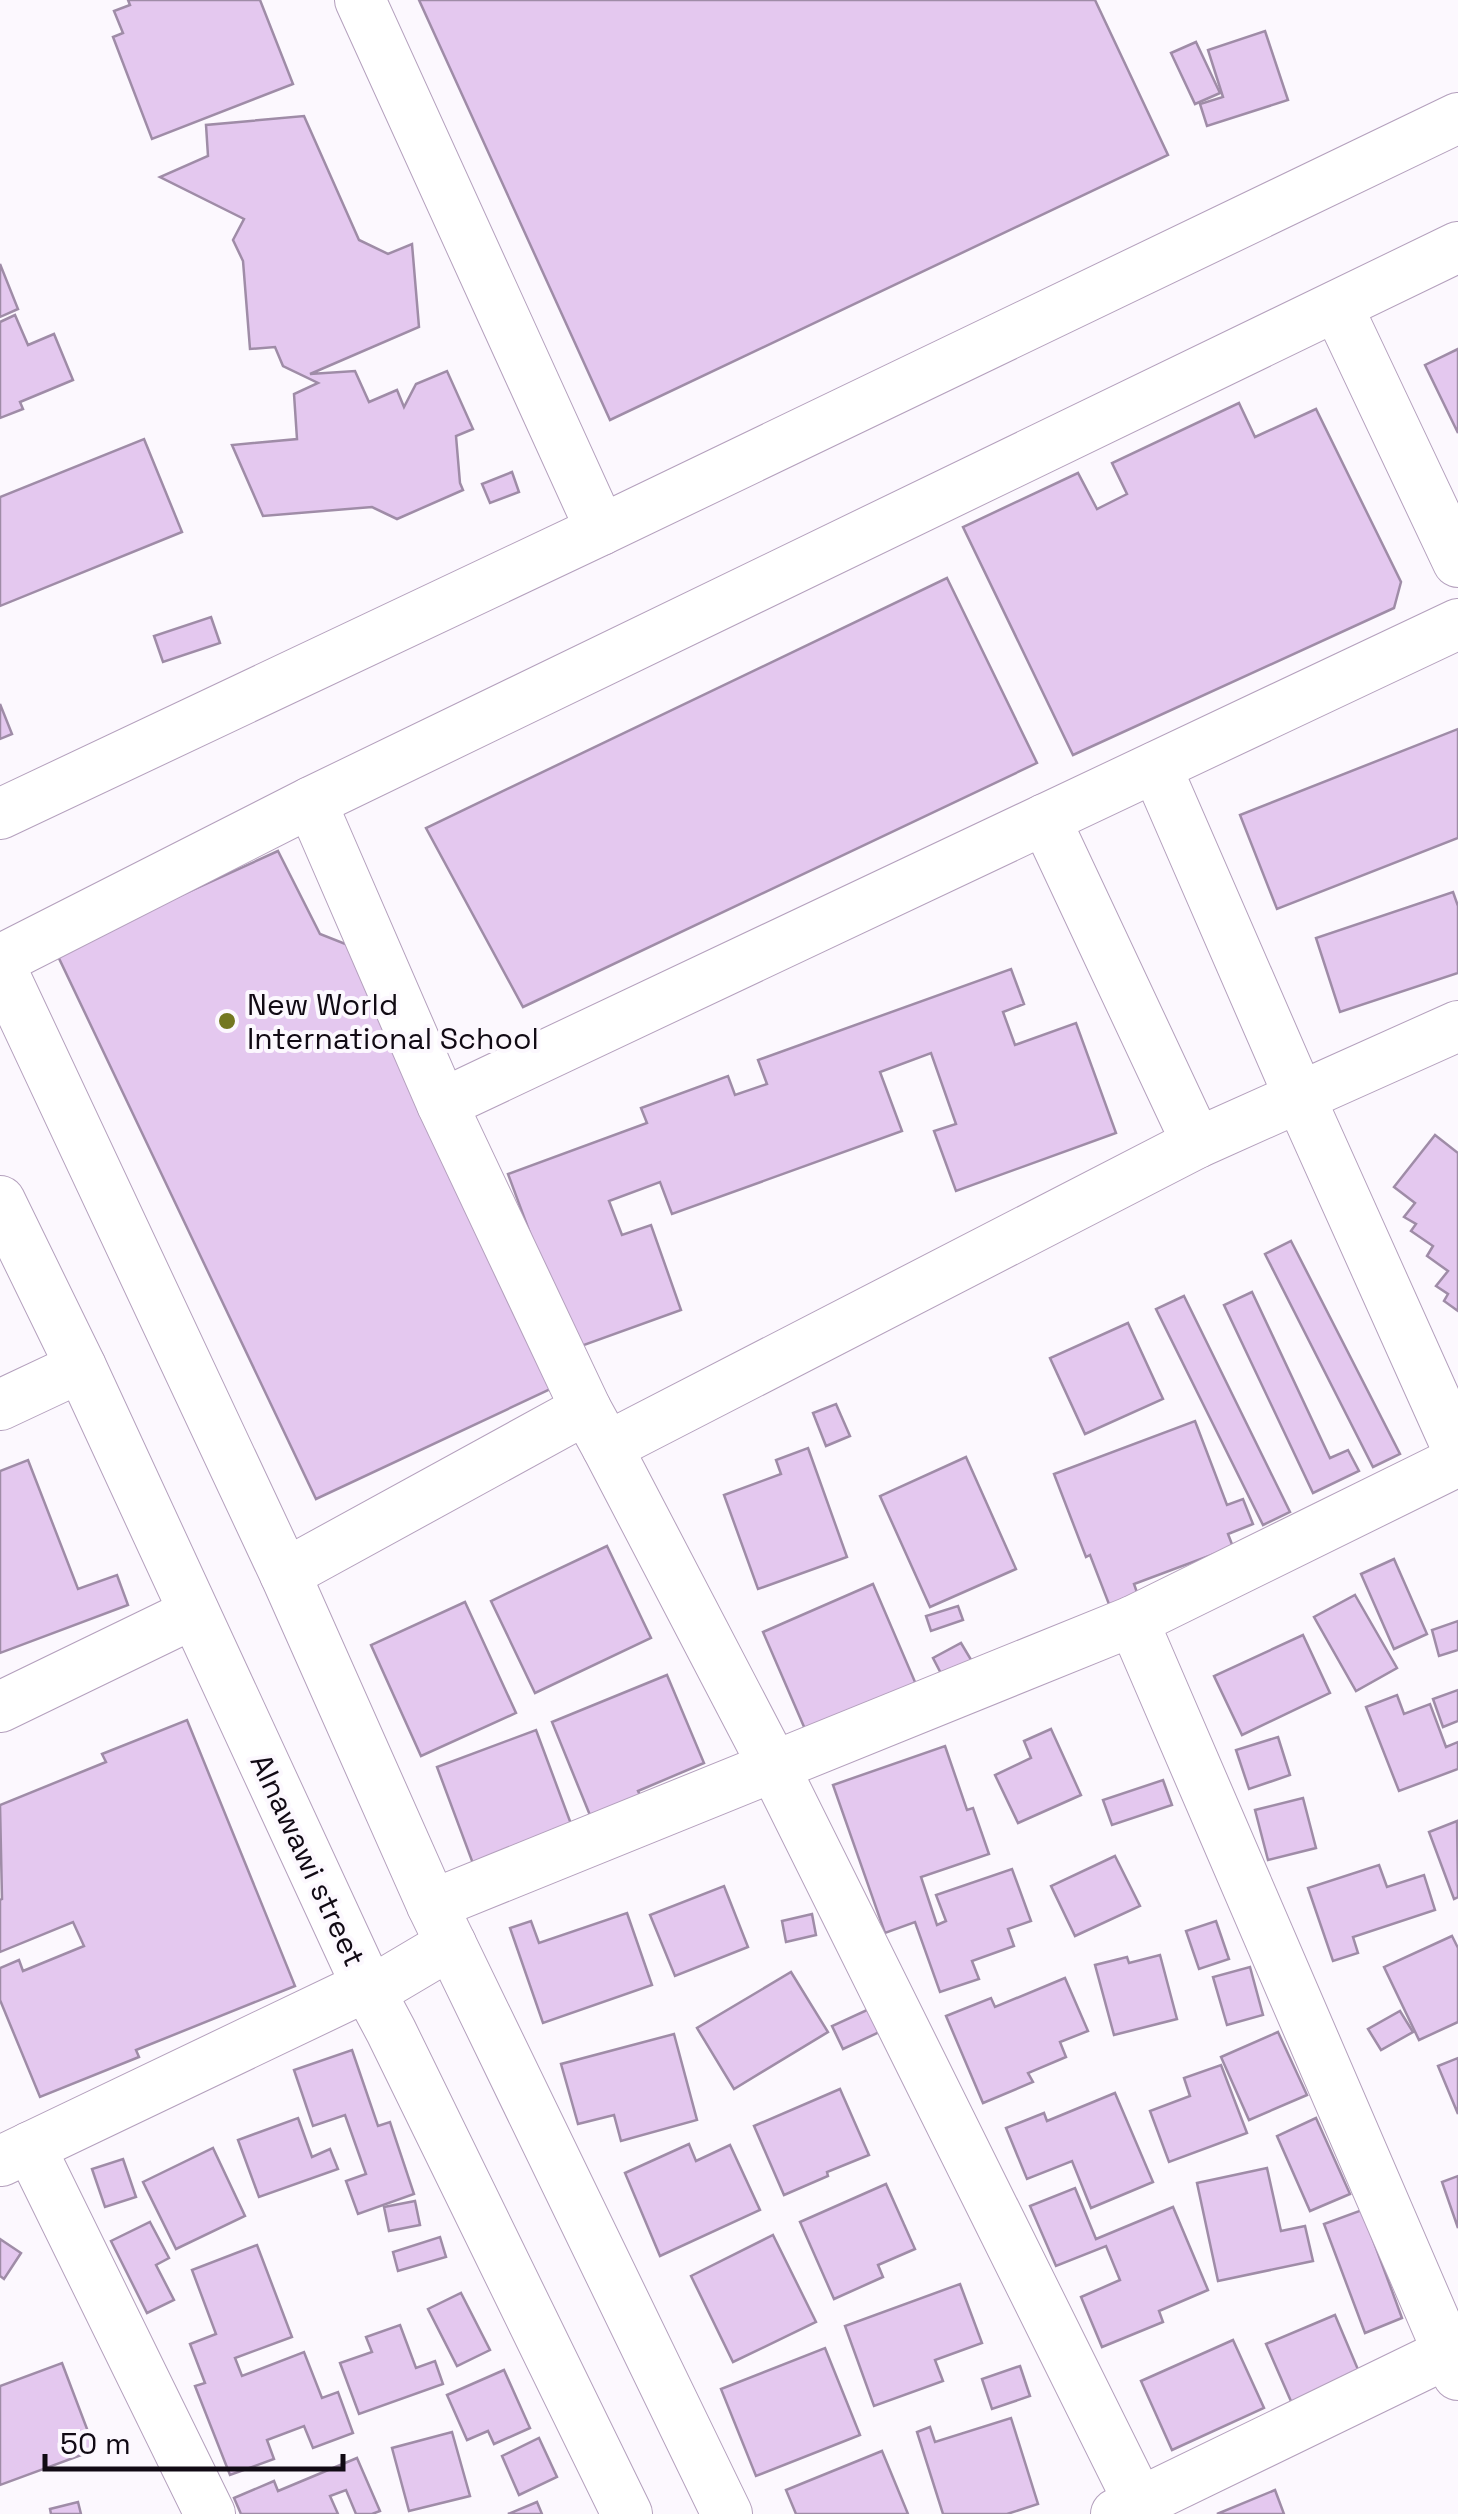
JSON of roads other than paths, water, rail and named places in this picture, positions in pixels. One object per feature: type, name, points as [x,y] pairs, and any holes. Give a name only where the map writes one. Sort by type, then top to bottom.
[{"type":"street","points":[[360,0],[601,530]]},
{"type":"street","points":[[0,814],[1458,118]]},
{"type":"street","points":[[728,2514],[442,1924],[286,1574],[0,963],[312,802],[1458,248]]},
{"type":"street","points":[[1338,306],[1458,562]]},
{"type":"street","points":[[442,1104],[1458,624]]},
{"type":"street","points":[[1156,767],[1458,1450]]},
{"type":"street","points":[[312,802],[442,1104],[597,1428],[774,1767],[1128,2509],[1455,2359],[1133,1621]]},
{"type":"street","points":[[1045,819],[1196,1143]]},
{"type":"street","points":[[286,1574],[1196,1143],[1458,1026]]},
{"type":"street","name":"Alnawawi street","points":[[0,1201],[368,1989],[627,2514]]},
{"type":"street","points":[[0,1405],[81,1368]]},
{"type":"street","points":[[210,2514],[15,2154],[368,1989],[442,1924],[774,1767],[1133,1621],[1458,1460]]},
{"type":"street","points":[[0,1707],[194,1613]]},
{"type":"place","name":"New World International School","points":[[227,1021]]}]
